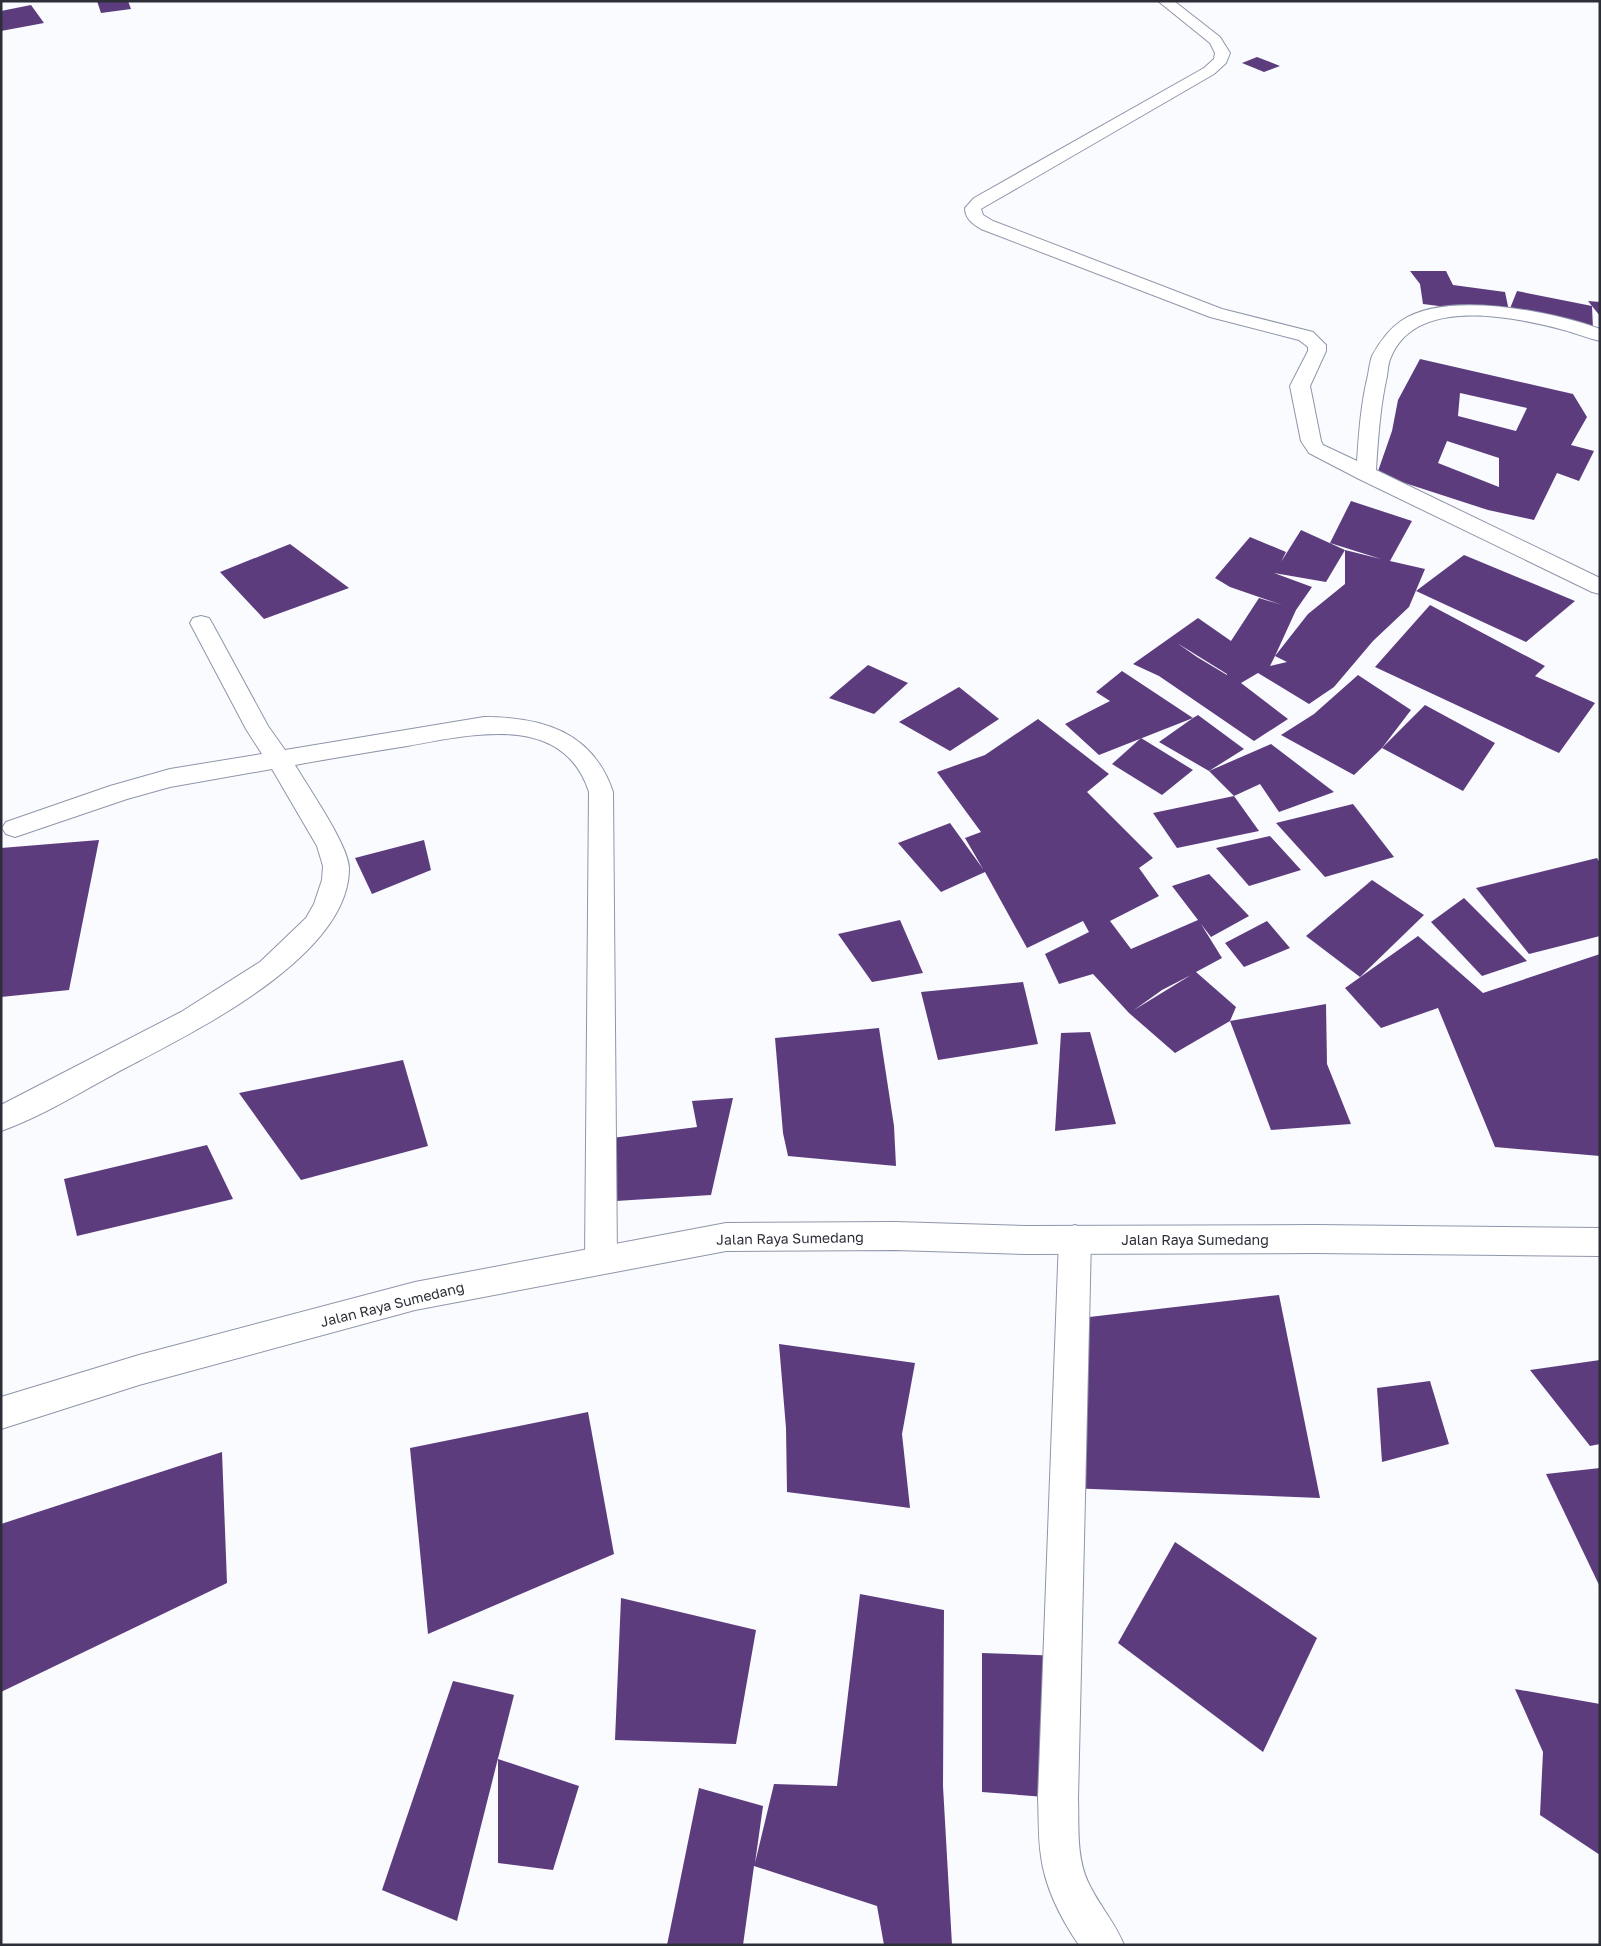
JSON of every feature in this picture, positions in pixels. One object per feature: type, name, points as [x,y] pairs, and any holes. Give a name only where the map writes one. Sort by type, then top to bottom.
[{"type":"main road","points":[[1165,1],[1222,47],[1223,56],[1219,63],[980,202],[973,208],[973,213],[977,219],[988,225],[1216,313],[1299,333],[1313,340],[1317,345],[1317,351],[1300,386],[1312,445],[1323,453],[1366,475],[1600,587]]},
{"type":"main road","points":[[1366,475],[1372,398],[1382,355],[1393,337],[1405,326],[1435,313],[1456,309],[1474,309],[1542,320],[1600,336]]},
{"type":"main road","points":[[1,1119],[191,1020],[270,969],[315,925],[327,906],[335,880],[336,866],[330,846],[279,759],[258,728],[201,623]]},
{"type":"main road","points":[[15,828],[119,792],[170,778],[279,759],[484,725],[506,724],[533,729],[557,738],[580,756],[595,774],[601,792],[601,1260]]},
{"type":"main road","name":"Jalan Raya Sumedang","points":[[1,1413],[139,1370],[415,1296],[726,1236],[1600,1242]]},
{"type":"main road","points":[[1075,1239],[1058,1798],[1061,1859],[1070,1890],[1090,1927],[1104,1945]]},
{"type":"building","points":[[97,1],[128,1],[131,9],[101,13]]},
{"type":"building","points":[[31,5],[44,23],[1,31],[1,11]]},
{"type":"building","points":[[1257,57],[1280,66],[1264,72],[1242,63]]},
{"type":"building","points":[[1410,271],[1446,271],[1453,285],[1505,292],[1509,311],[1517,291],[1592,306],[1593,329],[1510,315],[1423,304],[1420,284]]},
{"type":"building","points":[[1588,301],[1600,302],[1600,316]]},
{"type":"building","points":[[1420,359],[1573,394],[1587,417],[1571,445],[1594,451],[1579,481],[1557,473],[1534,520],[1488,510],[1377,474],[1392,431],[1398,400]],"holes":[[[1460,393],[1527,408],[1516,431],[1458,416]],[[1447,441],[1499,458],[1499,487],[1438,463]]]},
{"type":"building","points":[[1351,501],[1412,521],[1390,561],[1425,569],[1409,607],[1373,641],[1334,687],[1309,704],[1258,673],[1241,683],[1288,719],[1254,741],[1159,676],[1133,664],[1198,618],[1231,641],[1259,598],[1282,605],[1230,587],[1215,578],[1250,537],[1286,552],[1281,562],[1301,530],[1345,550],[1381,559],[1330,543]],"holes":[[[1345,550],[1345,584],[1308,614],[1275,656],[1296,610],[1312,587],[1274,573],[1326,582]],[[1177,643],[1227,674],[1227,675],[1197,657]],[[1275,656],[1287,662],[1270,666]]]},
{"type":"building","points":[[290,544],[349,588],[264,619],[220,572]]},
{"type":"building","points":[[1464,555],[1575,601],[1526,642],[1416,591]]},
{"type":"building","points":[[1430,605],[1545,666],[1535,676],[1595,703],[1559,753],[1375,667]]},
{"type":"building","points":[[868,665],[908,683],[874,714],[829,698]]},
{"type":"building","points":[[1122,671],[1193,718],[1099,755],[1065,724],[1110,701],[1096,692]]},
{"type":"building","points":[[1358,675],[1411,710],[1382,748],[1354,775],[1281,735],[1314,714]]},
{"type":"building","points":[[959,687],[999,719],[950,751],[899,722]]},
{"type":"building","points":[[1425,705],[1495,743],[1463,791],[1382,748]]},
{"type":"building","points":[[1198,715],[1244,749],[1209,771],[1159,742]]},
{"type":"building","points":[[1038,719],[1109,774],[1087,792],[1153,858],[1139,868],[1159,896],[1110,921],[1131,949],[1198,920],[1172,886],[1209,874],[1249,916],[1211,937],[1201,924],[1222,958],[1196,972],[1236,1007],[1230,1021],[1175,1053],[1129,1013],[1093,974],[1059,984],[1045,954],[1089,932],[1083,921],[1027,948],[985,872],[941,892],[898,843],[950,823],[983,869],[965,838],[981,832],[937,772],[985,755]],"holes":[[[1191,975],[1134,1010],[1162,990]]]},
{"type":"building","points":[[1141,738],[1193,770],[1162,795],[1112,764]]},
{"type":"building","points":[[1271,744],[1334,792],[1279,812],[1260,784],[1234,796],[1209,771]]},
{"type":"building","points":[[1234,796],[1259,831],[1177,848],[1153,813]]},
{"type":"building","points":[[1353,804],[1394,857],[1325,877],[1276,823]]},
{"type":"building","points":[[1270,836],[1301,870],[1249,886],[1216,848]]},
{"type":"building","points":[[99,840],[69,990],[1,997],[1,848]]},
{"type":"building","points":[[424,840],[431,870],[372,894],[355,858]]},
{"type":"building","points":[[1597,858],[1600,863],[1600,936],[1529,954],[1476,888]]},
{"type":"building","points":[[1372,880],[1424,915],[1360,977],[1306,936]]},
{"type":"building","points":[[1464,898],[1527,961],[1482,976],[1431,922]]},
{"type":"building","points":[[900,920],[923,973],[872,982],[838,934]]},
{"type":"building","points":[[1267,921],[1290,948],[1244,967],[1225,943]]},
{"type":"building","points":[[1418,936],[1483,993],[1600,954],[1600,1156],[1495,1147],[1438,1008],[1381,1028],[1345,988]]},
{"type":"building","points":[[1023,982],[1038,1044],[938,1060],[921,992]]},
{"type":"building","points":[[1326,1004],[1327,1064],[1351,1124],[1271,1130],[1230,1021]]},
{"type":"building","points":[[879,1028],[894,1126],[896,1166],[788,1156],[783,1133],[775,1038]]},
{"type":"building","points":[[1090,1032],[1116,1124],[1055,1131],[1061,1033]]},
{"type":"building","points":[[403,1060],[428,1146],[301,1180],[239,1093]]},
{"type":"building","points":[[733,1098],[711,1195],[600,1202],[612,1138],[697,1127],[692,1101]]},
{"type":"building","points":[[207,1145],[233,1199],[77,1236],[64,1179]]},
{"type":"building","points":[[1279,1295],[1320,1498],[1067,1488],[1072,1319]]},
{"type":"building","points":[[779,1344],[915,1363],[902,1434],[910,1508],[787,1492],[786,1428]]},
{"type":"building","points":[[1600,1360],[1600,1444],[1590,1446],[1530,1370]]},
{"type":"building","points":[[1430,1381],[1449,1444],[1382,1462],[1377,1388]]},
{"type":"building","points":[[588,1412],[614,1554],[428,1634],[410,1448]]},
{"type":"building","points":[[222,1452],[227,1583],[1,1692],[1,1524]]},
{"type":"building","points":[[1600,1468],[1600,1587],[1546,1474]]},
{"type":"building","points":[[1175,1542],[1317,1638],[1263,1752],[1118,1643]]},
{"type":"building","points":[[860,1594],[944,1610],[943,1786],[952,1945],[884,1945],[877,1906],[754,1866],[743,1945],[667,1945],[699,1788],[763,1806],[755,1863],[774,1784],[837,1786]]},
{"type":"building","points":[[621,1598],[756,1630],[736,1744],[615,1740]]},
{"type":"building","points":[[982,1653],[1062,1656],[1058,1798],[982,1792]]},
{"type":"building","points":[[453,1681],[514,1695],[457,1921],[382,1890]]},
{"type":"building","points":[[1515,1689],[1600,1704],[1600,1855],[1540,1815],[1543,1752]]},
{"type":"building","points":[[498,1759],[579,1786],[553,1870],[498,1863]]}]
